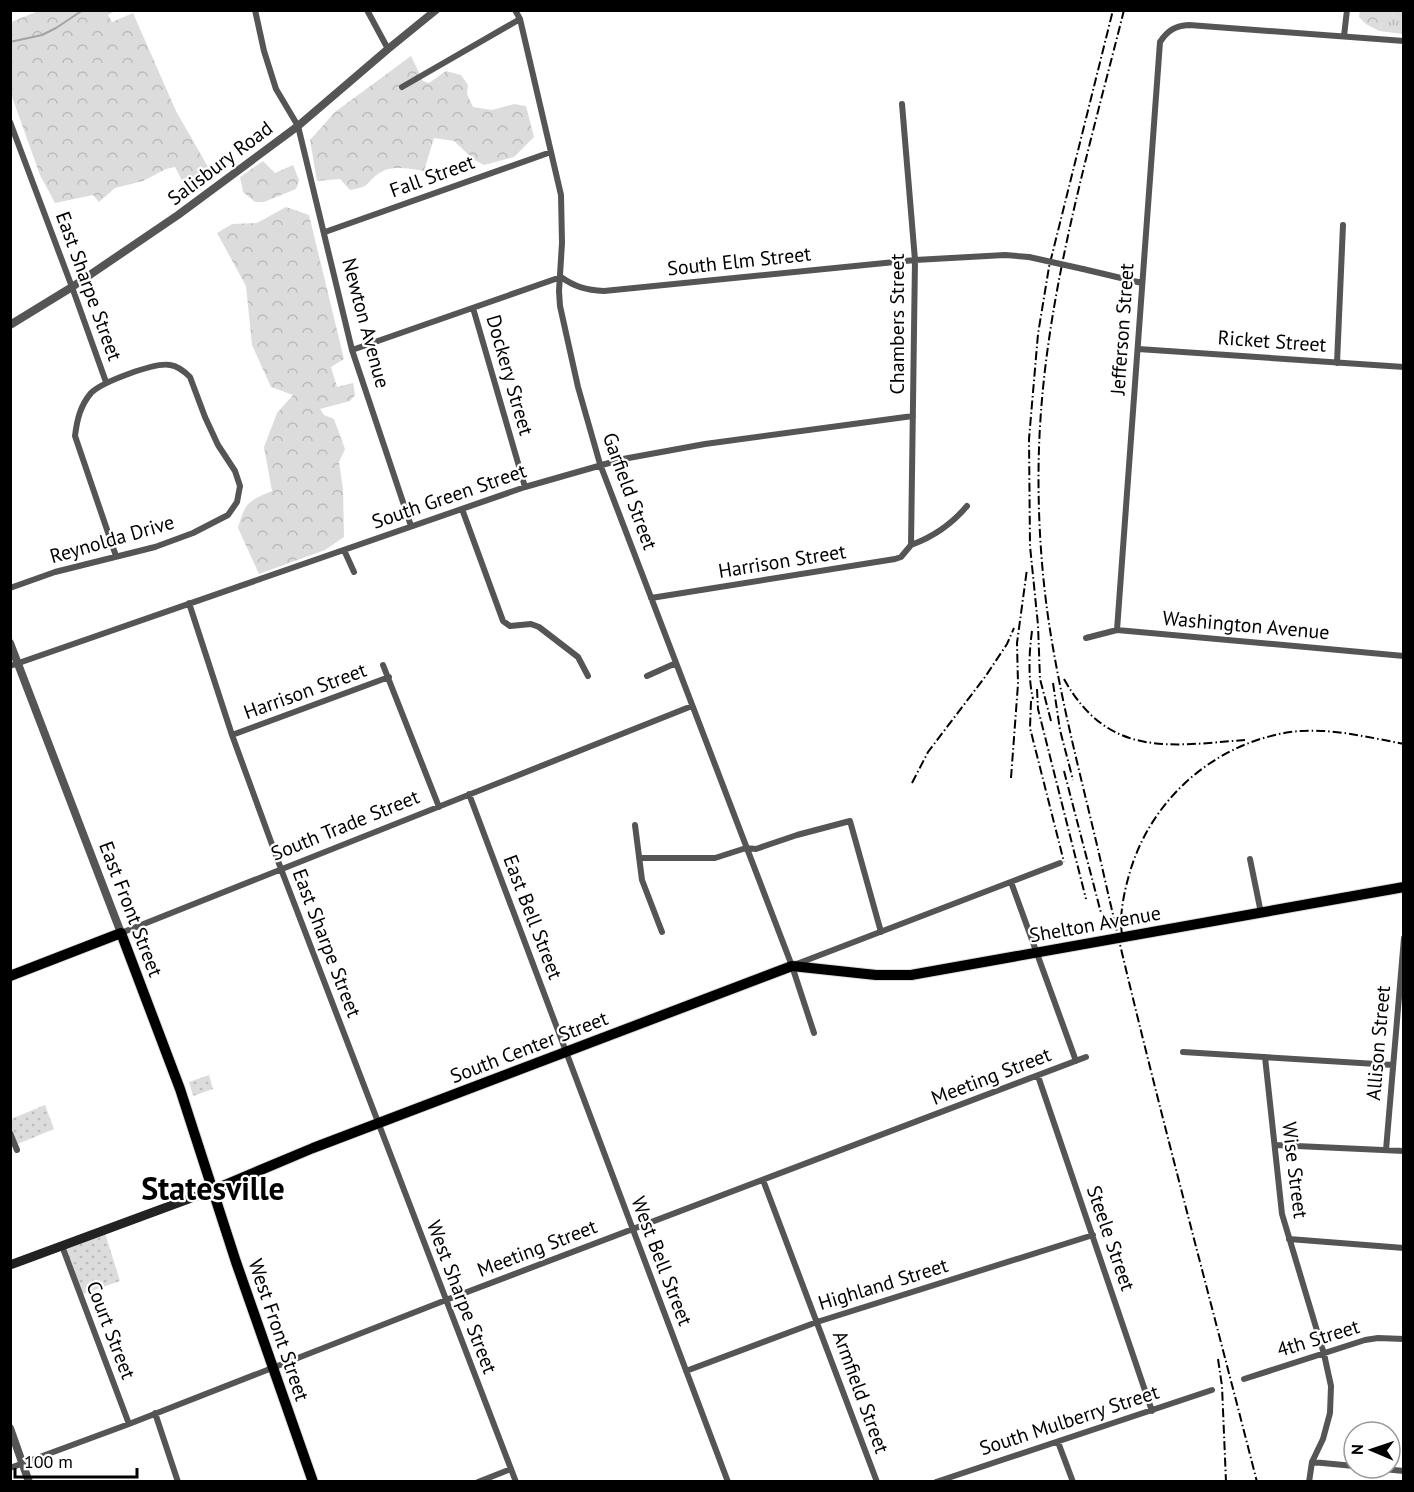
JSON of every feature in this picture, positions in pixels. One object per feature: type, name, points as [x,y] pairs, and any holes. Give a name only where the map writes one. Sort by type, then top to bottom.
[{"type":"main road","name":"Shelton Avenue","points":[[792,966],[876,975],[911,975],[1404,887]]},
{"type":"main road","name":"South Trade Street","points":[[10,976],[121,933]]},
{"type":"main road","name":"East Front Street","points":[[121,933],[180,1089],[213,1190]]},
{"type":"main road","name":"South Center Street","points":[[10,1265],[213,1190],[378,1123],[792,966]]},
{"type":"main road","name":"West Front Street","points":[[213,1190],[312,1482]]},
{"type":"street","name":"Newton Avenue","points":[[255,10],[264,51],[276,89],[298,126],[352,350],[411,526]]},
{"type":"street","points":[[368,10],[388,49]]},
{"type":"street","name":"Salisbury Road","points":[[10,325],[156,232],[232,176],[298,126],[436,10]]},
{"type":"street","points":[[1347,10],[1344,36],[1404,41]]},
{"type":"street","points":[[402,87],[519,13]]},
{"type":"street","name":"Garfield Street","points":[[519,13],[563,209],[560,306],[578,387],[600,464],[792,966],[814,1033]]},
{"type":"street","name":"Jefferson Street","points":[[1118,630],[1160,42],[1167,32],[1177,26],[1189,25],[1344,36]]},
{"type":"street","name":"Chambers Street","points":[[902,104],[915,260],[911,545]]},
{"type":"street","name":"East Sharpe Street","points":[[10,123],[106,382],[92,392],[82,405],[75,436],[116,556]]},
{"type":"street","name":"Fall Street","points":[[325,232],[551,152]]},
{"type":"street","points":[[1337,363],[1343,225]]},
{"type":"street","name":"South Elm Street","points":[[561,277],[581,288],[604,291],[915,260],[1005,255],[1083,269],[1142,283]]},
{"type":"street","points":[[352,350],[561,277]]},
{"type":"street","name":"Dockery Street","points":[[473,308],[525,487]]},
{"type":"street","name":"Ricket Street","points":[[1138,349],[1404,367]]},
{"type":"street","name":"Reynolda Drive","points":[[10,588],[56,572],[193,533],[228,515],[237,502],[240,486],[205,417],[190,377],[181,369],[170,365],[158,365],[106,382]]},
{"type":"street","name":"South Green Street","points":[[15,665],[344,549],[525,487],[600,464],[705,444],[913,416]]},
{"type":"street","name":"Harrison Street","points":[[651,598],[902,557],[911,545],[927,539],[955,520],[967,506]]},
{"type":"street","points":[[462,509],[502,621],[510,626],[531,624],[539,627],[578,657],[588,676]]},
{"type":"street","points":[[344,549],[354,572]]},
{"type":"street","name":"East Sharpe Street","points":[[189,603],[232,735],[378,1123]]},
{"type":"street","name":"Washington Avenue","points":[[1086,638],[1118,630],[1404,656]]},
{"type":"street","name":"East Front Street","points":[[10,643],[15,665],[121,933]]},
{"type":"street","points":[[647,676],[676,663]]},
{"type":"street","points":[[383,665],[439,807]]},
{"type":"street","name":"Harrison Street","points":[[232,735],[389,677]]},
{"type":"street","name":"South Trade Street","points":[[121,933],[692,706]]},
{"type":"street","name":"East Bell Street","points":[[470,794],[566,1052]]},
{"type":"street","points":[[639,858],[715,858],[746,848],[756,849],[850,821],[881,932]]},
{"type":"street","points":[[635,825],[642,880],[662,932]]},
{"type":"street","points":[[1250,859],[1261,913]]},
{"type":"street","name":"South Center Street","points":[[792,966],[1060,863]]},
{"type":"street","points":[[1011,882],[1076,1061]]},
{"type":"street","name":"Allison Street","points":[[1386,1150],[1404,938]]},
{"type":"street","name":"West Bell Street","points":[[566,1052],[728,1482]]},
{"type":"street","points":[[1183,1052],[1393,1065]]},
{"type":"street","name":"Meeting Street","points":[[10,1468],[1086,1057]]},
{"type":"street","name":"Wise Street","points":[[1265,1057],[1280,1203],[1324,1354],[1331,1386],[1330,1413],[1323,1439],[1312,1462],[1309,1482]]},
{"type":"street","name":"Steele Street","points":[[1038,1076],[1152,1411]]},
{"type":"street","name":"West Sharpe Street","points":[[378,1123],[516,1482]]},
{"type":"street","points":[[10,1133],[17,1150]]},
{"type":"street","points":[[1275,1145],[1404,1151]]},
{"type":"street","name":"Armfield Street","points":[[763,1180],[877,1482]]},
{"type":"street","name":"Highland Street","points":[[686,1371],[817,1322],[1093,1235]]},
{"type":"street","points":[[1289,1239],[1404,1248]]},
{"type":"street","name":"Court Street","points":[[62,1246],[129,1424]]},
{"type":"street","name":"4th Street","points":[[1244,1379],[1378,1338],[1404,1339]]},
{"type":"street","name":"South Mulberry Street","points":[[936,1482],[1212,1390]]},
{"type":"street","points":[[155,1413],[178,1482]]},
{"type":"street","points":[[10,1428],[30,1482]]},
{"type":"street","points":[[1058,1442],[1073,1482]]},
{"type":"street","points":[[1312,1462],[1342,1465]]},
{"type":"street","points":[[478,1482],[511,1469]]},
{"type":"green space","points":[[41,10],[115,11],[108,15],[112,22],[133,13],[176,111],[212,174],[189,194],[175,167],[143,181],[115,188],[99,202],[93,195],[55,203],[40,175],[11,94],[11,22]]},
{"type":"green space","points":[[1360,10],[1392,11],[1394,17],[1390,22],[1382,23],[1379,31],[1359,17]]},
{"type":"green space","points":[[1392,11],[1403,11],[1403,34],[1379,31],[1382,23],[1394,17]]},
{"type":"green space","points":[[411,56],[423,81],[429,83],[446,71],[461,75],[468,85],[467,94],[473,107],[492,110],[514,104],[526,106],[534,137],[514,157],[484,165],[473,159],[454,141],[434,138],[424,171],[388,169],[364,186],[350,190],[340,179],[317,181],[310,140],[335,112]]},
{"type":"green space","points":[[263,161],[275,173],[293,165],[299,180],[296,189],[264,202],[255,202],[243,192],[240,177]]},
{"type":"green space","points":[[286,207],[309,215],[344,359],[331,367],[337,387],[353,383],[355,395],[350,401],[320,409],[324,415],[334,419],[345,449],[339,462],[343,489],[344,537],[325,550],[259,574],[238,528],[249,504],[272,491],[264,447],[277,413],[293,395],[271,387],[252,345],[246,286],[217,233],[232,224],[257,223]]},
{"type":"green space","points":[[209,1075],[213,1089],[193,1096],[189,1082]]},
{"type":"green space","points":[[45,1105],[54,1129],[15,1145],[11,1133],[11,1119]]},
{"type":"green space","points":[[104,1230],[120,1281],[80,1295],[62,1246]]},
{"type":"waterway","points":[[10,42],[42,35],[83,10]]},
{"type":"railway","points":[[1051,721],[1040,679],[1038,625],[1030,546],[1029,439],[1038,334],[1049,267],[1113,10]]},
{"type":"railway","points":[[1124,10],[1070,227],[1049,337],[1039,448],[1042,566],[1061,692],[1118,936],[1257,1482]]},
{"type":"railway","points":[[1011,778],[1018,684],[1017,643],[1027,569]]},
{"type":"railway","points":[[912,783],[928,752],[985,677],[1007,644],[1014,628]]},
{"type":"railway","points":[[1032,631],[1030,682],[1033,699]]},
{"type":"railway","points":[[1064,679],[1081,705],[1100,723],[1121,735],[1166,744],[1245,740]]},
{"type":"railway","points":[[1053,683],[1060,730],[1073,780]]},
{"type":"railway","points":[[1037,689],[1038,709],[1086,899]]},
{"type":"railway","points":[[1031,701],[1030,728],[1064,862]]},
{"type":"railway","points":[[1122,934],[1121,920],[1129,875],[1152,823],[1188,780],[1211,763],[1235,749],[1290,732],[1333,732],[1404,744]]},
{"type":"railway","points":[[1064,771],[1101,913]]},
{"type":"railway","points":[[1218,1359],[1222,1386],[1226,1482]]},
{"type":"district","name":"Statesville","points":[[213,1189]]}]
